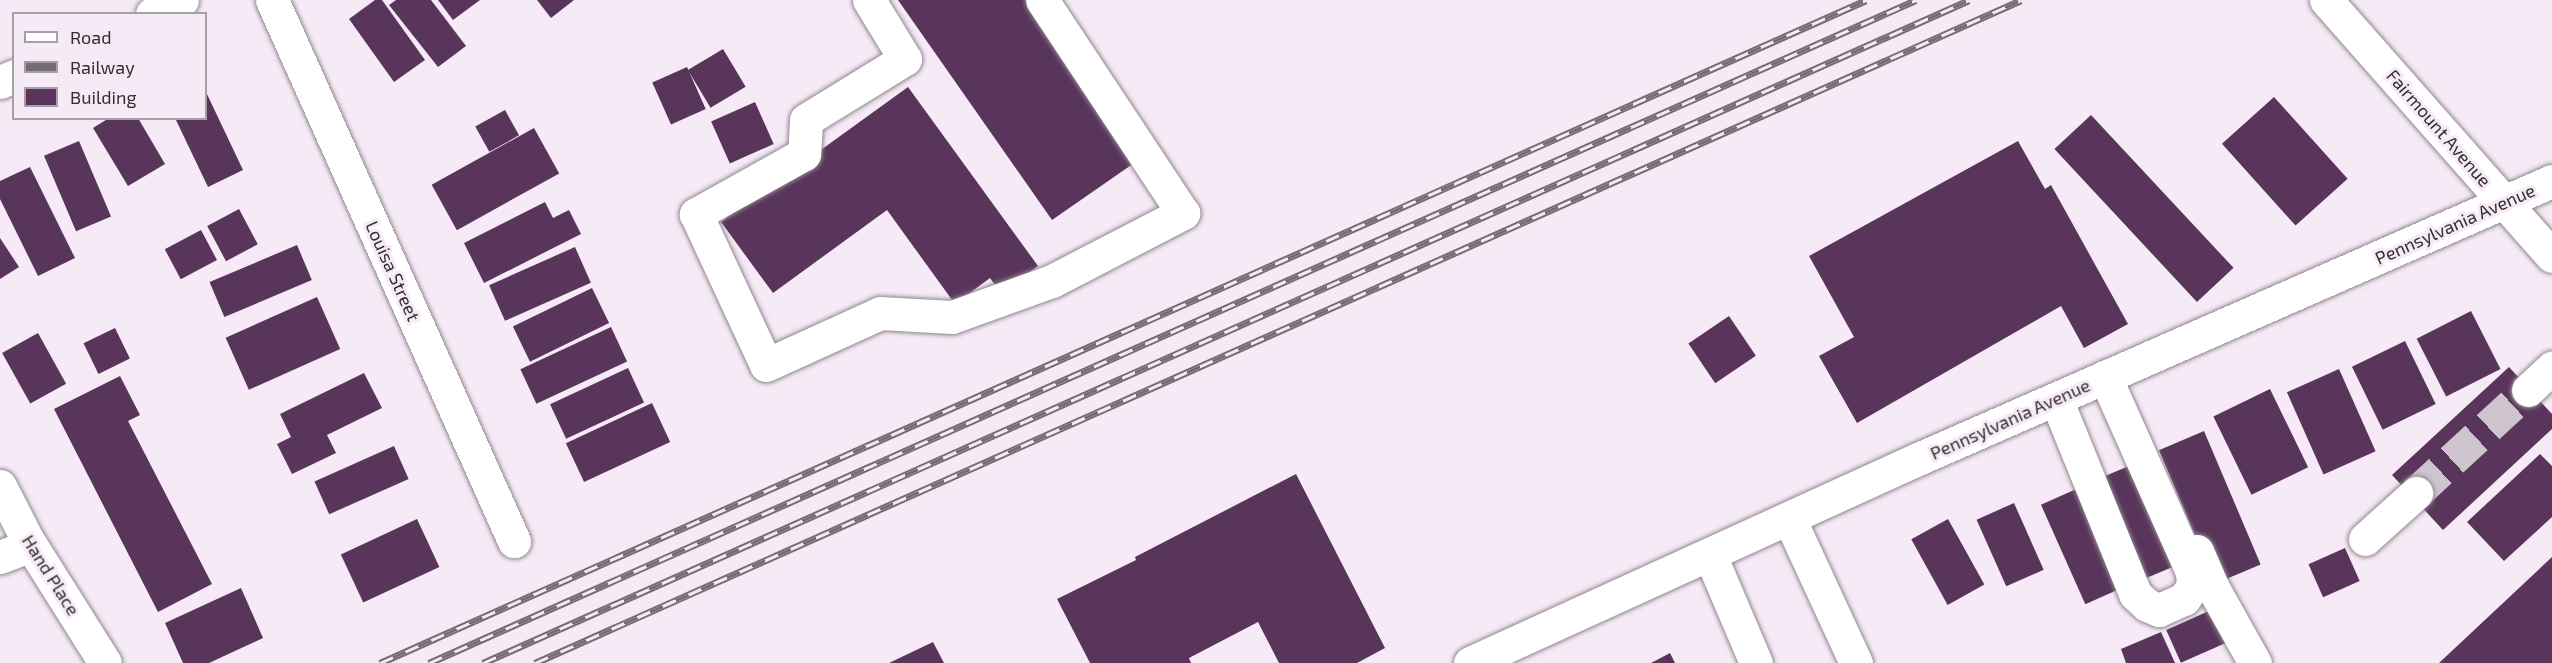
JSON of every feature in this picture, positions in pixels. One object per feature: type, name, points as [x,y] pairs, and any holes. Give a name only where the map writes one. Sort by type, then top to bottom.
[{"type":"street","points":[[156,12],[182,0]]},
{"type":"street","name":"Louisa Street","points":[[272,0],[514,541]]},
{"type":"street","points":[[869,0],[905,59],[806,120],[804,154],[696,214],[766,366],[880,313],[952,316],[1052,281],[1183,213],[1041,0]]},
{"type":"street","name":"Fairmount Avenue","points":[[2326,0],[2552,256]]},
{"type":"street","name":"Pennsylvania Avenue","points":[[1470,663],[2105,377],[2552,181]]},
{"type":"street","points":[[2528,390],[2552,368]]},
{"type":"street","points":[[2056,399],[2135,594],[2147,605],[2159,610],[2184,599],[2193,586],[2192,572],[2105,377]]},
{"type":"street","points":[[2105,377],[2133,400],[2213,588],[2255,663]]},
{"type":"street","name":"Hand Place","points":[[0,486],[31,545],[105,663]]},
{"type":"street","points":[[2365,539],[2416,493]]},
{"type":"street","points":[[1789,519],[1856,663]]},
{"type":"street","points":[[0,557],[31,545]]},
{"type":"street","points":[[1710,555],[1756,663]]},
{"type":"building","points":[[375,0],[382,0],[425,60],[394,82],[349,19]]},
{"type":"building","points":[[396,0],[431,0],[466,46],[438,67],[389,5]]},
{"type":"building","points":[[438,0],[480,0],[453,20]]},
{"type":"building","points":[[537,0],[574,0],[551,18]]},
{"type":"building","points":[[898,0],[1025,0],[1137,161],[1052,220]]},
{"type":"building","points":[[723,49],[746,87],[711,108],[688,70]]},
{"type":"building","points":[[687,67],[706,109],[671,124],[652,82]]},
{"type":"building","points":[[908,87],[1038,266],[1001,293],[990,278],[955,304],[887,210],[773,293],[721,222]]},
{"type":"building","points":[[207,94],[243,170],[208,187],[176,120],[207,120]]},
{"type":"building","points":[[2274,97],[2348,179],[2296,226],[2222,144]]},
{"type":"building","points":[[755,102],[774,144],[730,164],[711,122]]},
{"type":"building","points":[[505,110],[519,135],[489,152],[475,126]]},
{"type":"building","points":[[2091,115],[2234,268],[2197,302],[2054,149]]},
{"type":"building","points":[[106,120],[139,120],[165,164],[128,186],[93,128]]},
{"type":"building","points":[[534,128],[559,173],[457,230],[432,185]]},
{"type":"building","points":[[79,141],[111,216],[76,231],[44,156]]},
{"type":"building","points":[[2018,141],[2045,189],[2051,185],[2128,324],[2084,348],[2061,306],[1857,423],[1819,356],[1854,337],[1809,256]]},
{"type":"building","points":[[30,167],[75,258],[38,276],[0,199],[0,181]]},
{"type":"building","points":[[545,202],[553,218],[569,210],[581,234],[484,283],[464,243]]},
{"type":"building","points":[[239,209],[258,244],[226,261],[207,226]]},
{"type":"building","points":[[201,230],[217,260],[181,279],[165,249]]},
{"type":"building","points":[[0,238],[19,267],[0,279]]},
{"type":"building","points":[[297,245],[312,280],[224,317],[210,282]]},
{"type":"building","points":[[575,247],[591,283],[505,321],[489,285]]},
{"type":"building","points":[[592,288],[609,323],[530,362],[513,327]]},
{"type":"building","points":[[317,297],[340,349],[249,390],[226,338]]},
{"type":"building","points":[[2471,311],[2501,369],[2446,397],[2417,339]]},
{"type":"building","points":[[1729,316],[1756,356],[1715,383],[1688,343]]},
{"type":"building","points":[[611,327],[627,361],[536,404],[520,369]]},
{"type":"building","points":[[115,328],[130,359],[98,374],[84,343]]},
{"type":"building","points":[[38,333],[66,384],[30,404],[2,353]]},
{"type":"building","points":[[2405,341],[2436,404],[2383,430],[2352,367]]},
{"type":"building","points":[[2509,367],[2552,414],[2552,429],[2443,530],[2392,475]]},
{"type":"building","points":[[628,368],[644,402],[566,439],[550,404]]},
{"type":"building","points":[[2339,369],[2376,451],[2324,474],[2287,392]]},
{"type":"building","points":[[364,373],[382,408],[327,435],[336,453],[292,474],[277,444],[291,437],[280,414]]},
{"type":"building","points":[[120,376],[140,415],[128,421],[212,584],[158,612],[54,409]]},
{"type":"building","points":[[2270,389],[2308,467],[2252,495],[2213,417]]},
{"type":"building","points":[[652,403],[670,442],[584,482],[566,443]]},
{"type":"building","points":[[2204,431],[2261,564],[2216,584],[2159,450]]},
{"type":"building","points":[[394,446],[409,479],[329,514],[315,481]]},
{"type":"building","points":[[2540,454],[2552,466],[2552,517],[2504,561],[2467,522]]},
{"type":"building","points":[[2136,463],[2179,564],[2138,582],[2095,481]]},
{"type":"building","points":[[1296,474],[1385,648],[1357,663],[1279,663],[1258,622],[1189,658],[1191,663],[1090,663],[1057,599],[1136,560],[1135,557]]},
{"type":"building","points":[[2083,486],[2127,586],[2085,604],[2041,505]]},
{"type":"building","points":[[2014,503],[2044,570],[2006,586],[1977,520]]},
{"type":"building","points":[[417,519],[439,567],[363,603],[341,554]]},
{"type":"building","points":[[1948,519],[1984,585],[1948,605],[1911,539]]},
{"type":"building","points":[[2345,548],[2360,581],[2323,597],[2308,564]]},
{"type":"building","points":[[2552,557],[2552,663],[2439,663]]},
{"type":"building","points":[[241,588],[263,638],[209,663],[183,663],[165,623]]},
{"type":"building","points":[[2211,610],[2226,643],[2181,663],[2166,630]]},
{"type":"building","points":[[2161,632],[2175,663],[2126,663],[2121,649]]},
{"type":"building","points":[[933,642],[944,663],[889,663]]},
{"type":"building","points":[[1670,653],[1675,663],[1651,663]]},
{"type":"tunnel","points":[[2416,493],[2528,390]]},
{"type":"railway","points":[[380,663],[1866,0]]},
{"type":"railway","points":[[429,663],[1916,0]]},
{"type":"railway","points":[[483,663],[1969,0]]},
{"type":"railway","points":[[535,663],[2021,0]]}]
